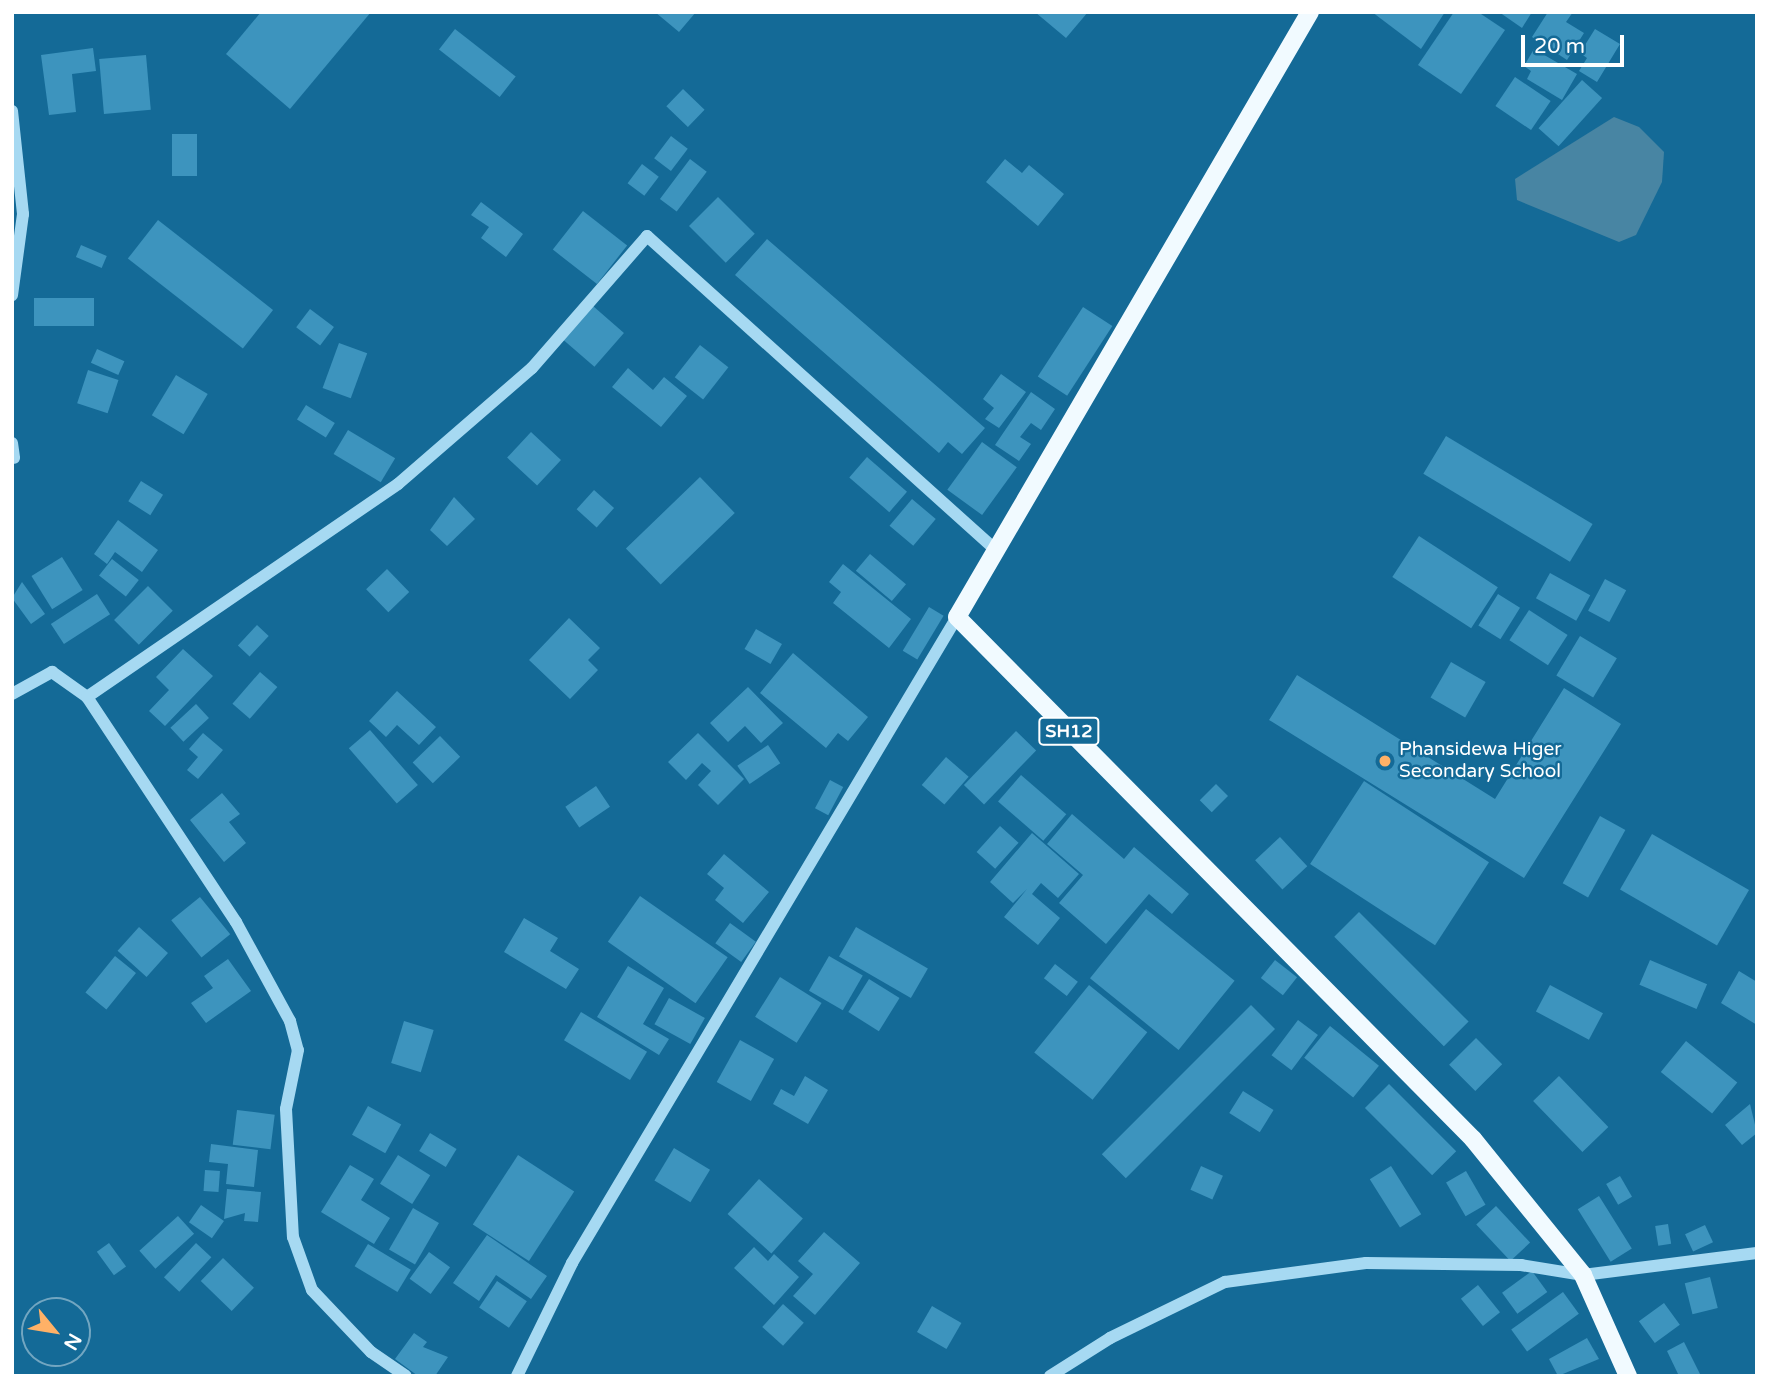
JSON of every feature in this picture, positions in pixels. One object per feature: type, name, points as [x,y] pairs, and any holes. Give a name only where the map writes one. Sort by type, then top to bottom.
[{"type":"main road","points":[[957,617],[1310,12]]},
{"type":"main road","name":"SH12","points":[[957,617],[1473,1139],[1583,1275],[1628,1376]]},
{"type":"street","points":[[12,111],[23,214],[12,295]]},
{"type":"street","points":[[87,697],[398,484],[533,368],[647,236],[996,550]]},
{"type":"street","points":[[12,443],[14,458]]},
{"type":"street","points":[[517,1376],[572,1262],[957,617]]},
{"type":"street","points":[[12,694],[52,672],[87,697],[236,922],[290,1021],[298,1050],[286,1109],[293,1237],[312,1290],[371,1352],[406,1376]]},
{"type":"street","points":[[1050,1376],[1110,1338],[1225,1282],[1366,1263],[1521,1265],[1583,1275],[1757,1253]]},
{"type":"water","points":[[1614,117],[1639,127],[1664,152],[1662,182],[1636,235],[1619,242],[1517,200],[1515,179]]},
{"type":"building","points":[[261,12],[371,12],[290,109],[226,54]]},
{"type":"building","points":[[655,12],[696,12],[679,32]]},
{"type":"building","points":[[1035,12],[1088,12],[1066,38]]},
{"type":"building","points":[[1372,12],[1445,12],[1421,49]]},
{"type":"building","points":[[1454,12],[1478,12],[1505,30],[1461,94],[1418,65]]},
{"type":"building","points":[[1499,12],[1532,12],[1522,28]]},
{"type":"building","points":[[1548,12],[1573,12],[1566,22],[1584,33],[1567,60],[1532,37]]},
{"type":"building","points":[[455,29],[516,76],[500,97],[439,49]]},
{"type":"building","points":[[1595,29],[1620,44],[1597,82],[1579,71],[1587,58],[1580,53]]},
{"type":"building","points":[[93,48],[96,71],[72,74],[76,112],[49,115],[41,55]]},
{"type":"building","points":[[1534,49],[1577,74],[1562,100],[1527,79],[1531,71],[1524,66]]},
{"type":"building","points":[[146,55],[151,110],[104,114],[99,59]]},
{"type":"building","points":[[1515,77],[1551,101],[1531,130],[1495,106]]},
{"type":"building","points":[[1582,80],[1602,98],[1559,146],[1539,128]]},
{"type":"building","points":[[683,89],[705,110],[688,127],[666,106]]},
{"type":"building","points":[[172,134],[197,134],[197,176],[172,176]]},
{"type":"building","points":[[671,136],[688,149],[671,171],[654,158]]},
{"type":"building","points":[[690,159],[707,172],[677,212],[660,199]]},
{"type":"building","points":[[1005,159],[1022,173],[1029,165],[1064,194],[1038,226],[986,182]]},
{"type":"building","points":[[642,164],[659,177],[644,196],[628,183]]},
{"type":"building","points":[[718,197],[755,234],[726,263],[689,226]]},
{"type":"building","points":[[481,202],[523,234],[506,257],[481,238],[489,227],[471,215]]},
{"type":"building","points":[[583,211],[627,245],[597,284],[553,250]]},
{"type":"building","points":[[158,220],[273,310],[243,348],[128,259]]},
{"type":"building","points":[[767,239],[985,428],[962,454],[948,442],[939,453],[735,275]]},
{"type":"building","points":[[81,245],[107,256],[102,268],[76,257]]},
{"type":"building","points":[[34,298],[94,298],[94,326],[34,326]]},
{"type":"building","points":[[593,306],[624,333],[594,367],[563,340]]},
{"type":"building","points":[[1083,307],[1112,326],[1067,396],[1038,377]]},
{"type":"building","points":[[310,309],[334,327],[320,345],[296,327]]},
{"type":"building","points":[[339,343],[367,353],[351,398],[323,388]]},
{"type":"building","points":[[700,345],[728,367],[703,399],[675,377]]},
{"type":"building","points":[[97,349],[124,361],[118,375],[91,363]]},
{"type":"building","points":[[628,368],[653,390],[664,377],[687,396],[661,427],[612,387]]},
{"type":"building","points":[[88,370],[118,380],[108,413],[77,403]]},
{"type":"building","points":[[1001,374],[1026,392],[999,428],[985,419],[994,408],[983,399]]},
{"type":"building","points":[[176,375],[208,394],[184,434],[152,415]]},
{"type":"building","points":[[1031,392],[1055,409],[1041,430],[1031,423],[1020,437],[1031,444],[1019,461],[995,445]]},
{"type":"building","points":[[306,405],[335,423],[326,437],[297,419]]},
{"type":"building","points":[[348,430],[395,458],[381,482],[334,454]]},
{"type":"building","points":[[531,432],[561,460],[537,486],[507,458]]},
{"type":"building","points":[[1446,436],[1593,524],[1570,562],[1423,474]]},
{"type":"building","points":[[982,442],[1017,467],[982,515],[947,490]]},
{"type":"building","points":[[867,457],[907,492],[889,512],[849,477]]},
{"type":"building","points":[[700,477],[735,513],[661,585],[626,549]]},
{"type":"building","points":[[141,481],[163,495],[150,515],[128,501]]},
{"type":"building","points":[[594,490],[614,508],[597,527],[577,509]]},
{"type":"building","points":[[454,497],[475,519],[447,546],[430,530]]},
{"type":"building","points":[[912,499],[936,519],[913,546],[890,526]]},
{"type":"building","points":[[118,520],[158,550],[142,572],[115,552],[107,564],[94,554]]},
{"type":"building","points":[[1419,536],[1498,587],[1471,628],[1392,577]]},
{"type":"building","points":[[870,554],[906,584],[892,601],[856,571]]},
{"type":"building","points":[[62,557],[83,590],[52,609],[31,576]]},
{"type":"building","points":[[112,559],[139,580],[126,596],[99,576]]},
{"type":"building","points":[[843,564],[911,619],[889,648],[833,603],[841,592],[829,582]]},
{"type":"building","points":[[387,569],[409,592],[388,612],[366,589]]},
{"type":"building","points":[[1550,573],[1590,595],[1576,621],[1536,598]]},
{"type":"building","points":[[1605,579],[1626,590],[1609,622],[1588,611]]},
{"type":"building","points":[[22,582],[45,614],[31,624],[12,598]]},
{"type":"building","points":[[148,586],[173,611],[139,645],[114,620]]},
{"type":"building","points":[[97,594],[110,614],[64,644],[51,624]]},
{"type":"building","points":[[1498,594],[1520,608],[1500,639],[1478,625]]},
{"type":"building","points":[[929,607],[944,616],[917,659],[903,651]]},
{"type":"building","points":[[1529,610],[1568,635],[1548,665],[1509,640]]},
{"type":"building","points":[[569,618],[600,648],[588,660],[598,670],[570,699],[529,660]]},
{"type":"building","points":[[257,625],[269,636],[250,656],[238,645]]},
{"type":"building","points":[[756,629],[782,644],[770,664],[744,649]]},
{"type":"building","points":[[1580,636],[1617,658],[1593,698],[1556,675]]},
{"type":"building","points":[[183,649],[213,676],[165,726],[149,711],[169,690],[156,677]]},
{"type":"building","points":[[793,653],[868,717],[848,741],[838,733],[826,748],[760,693]]},
{"type":"building","points":[[1451,662],[1486,682],[1465,718],[1430,698]]},
{"type":"building","points":[[260,672],[277,687],[250,719],[232,704]]},
{"type":"building","name":"Phansidewa Higer Secondary School","points":[[1297,675],[1495,799],[1564,688],[1621,724],[1524,878],[1269,720]]},
{"type":"building","points":[[748,687],[783,723],[761,743],[745,726],[728,742],[710,723]]},
{"type":"building","points":[[397,691],[436,727],[419,745],[397,725],[386,737],[369,721]]},
{"type":"building","points":[[196,704],[209,718],[183,742],[170,728]]},
{"type":"building","points":[[370,730],[418,785],[397,803],[349,748]]},
{"type":"building","points":[[1016,731],[1036,750],[984,804],[964,785]]},
{"type":"building","points":[[203,733],[223,750],[198,779],[187,770],[198,757],[189,749]]},
{"type":"building","points":[[698,733],[744,779],[718,805],[698,785],[711,771],[702,763],[686,780],[668,762]]},
{"type":"building","points":[[440,736],[460,757],[433,783],[413,762]]},
{"type":"building","points":[[768,745],[780,763],[750,784],[737,766]]},
{"type":"building","points":[[946,757],[969,777],[944,805],[922,785]]},
{"type":"building","points":[[1021,775],[1066,814],[1043,841],[998,801]]},
{"type":"building","points":[[830,780],[843,787],[828,815],[815,808]]},
{"type":"building","points":[[1364,781],[1489,862],[1435,945],[1310,864]]},
{"type":"building","points":[[1216,784],[1228,796],[1212,812],[1200,800]]},
{"type":"building","points":[[596,786],[610,807],[579,827],[565,807]]},
{"type":"building","points":[[222,793],[240,814],[229,822],[246,843],[224,862],[190,820]]},
{"type":"building","points":[[1072,814],[1124,859],[1134,847],[1189,894],[1172,914],[1149,894],[1106,944],[1059,903],[1083,875],[1047,844]]},
{"type":"building","points":[[1600,816],[1625,830],[1588,897],[1563,883]]},
{"type":"building","points":[[1000,826],[1019,843],[995,869],[977,852]]},
{"type":"building","points":[[1032,833],[1079,874],[1058,898],[1041,883],[1032,894],[1060,918],[1038,945],[1004,917],[1027,889],[1013,903],[990,882]]},
{"type":"building","points":[[1652,834],[1749,890],[1717,945],[1620,889]]},
{"type":"building","points":[[1280,837],[1307,866],[1282,889],[1255,860]]},
{"type":"building","points":[[724,854],[769,892],[743,923],[715,900],[724,888],[707,874]]},
{"type":"building","points":[[640,896],[728,957],[696,1003],[608,942]]},
{"type":"building","points":[[200,897],[230,934],[201,958],[171,920]]},
{"type":"building","points":[[1146,909],[1235,981],[1179,1050],[1090,978]]},
{"type":"building","points":[[1359,912],[1469,1022],[1444,1046],[1334,937]]},
{"type":"building","points":[[524,918],[558,938],[550,951],[579,969],[566,989],[504,952]]},
{"type":"building","points":[[730,923],[756,942],[741,962],[715,943]]},
{"type":"building","points":[[139,927],[168,953],[147,977],[118,951]]},
{"type":"building","points":[[856,927],[928,968],[911,998],[839,956]]},
{"type":"building","points":[[115,956],[136,973],[106,1010],[85,993]]},
{"type":"building","points":[[829,956],[863,976],[843,1010],[809,991]]},
{"type":"building","points":[[228,959],[251,991],[206,1023],[191,1003],[213,988],[204,976]]},
{"type":"building","points":[[1275,960],[1297,977],[1283,995],[1261,978]]},
{"type":"building","points":[[1650,960],[1707,984],[1697,1009],[1639,985]]},
{"type":"building","points":[[1055,964],[1078,982],[1067,996],[1044,978]]},
{"type":"building","points":[[628,966],[664,988],[643,1024],[669,1039],[659,1055],[597,1017]]},
{"type":"building","points":[[1739,971],[1757,982],[1757,1025],[1721,1003]]},
{"type":"building","points":[[780,977],[822,1003],[797,1043],[755,1017]]},
{"type":"building","points":[[869,979],[900,998],[879,1031],[848,1012]]},
{"type":"building","points":[[1089,985],[1147,1032],[1093,1100],[1034,1053]]},
{"type":"building","points":[[1550,985],[1603,1013],[1589,1040],[1536,1011]]},
{"type":"building","points":[[669,998],[705,1018],[690,1044],[654,1024]]},
{"type":"building","points":[[1251,1005],[1275,1029],[1126,1178],[1102,1154]]},
{"type":"building","points":[[581,1012],[647,1052],[630,1080],[564,1040]]},
{"type":"building","points":[[1298,1020],[1318,1035],[1291,1070],[1272,1055]]},
{"type":"building","points":[[404,1021],[434,1030],[421,1072],[391,1063]]},
{"type":"building","points":[[1330,1026],[1379,1066],[1353,1098],[1304,1058]]},
{"type":"building","points":[[1476,1038],[1502,1064],[1475,1091],[1449,1065]]},
{"type":"building","points":[[740,1040],[774,1059],[751,1101],[717,1082]]},
{"type":"building","points":[[1686,1041],[1737,1083],[1712,1114],[1661,1072]]},
{"type":"building","points":[[805,1076],[828,1090],[808,1124],[773,1104],[781,1089],[794,1096]]},
{"type":"building","points":[[1559,1076],[1608,1127],[1582,1152],[1533,1101]]},
{"type":"building","points":[[1389,1084],[1456,1151],[1432,1175],[1365,1108]]},
{"type":"building","points":[[1243,1091],[1274,1110],[1260,1132],[1229,1113]]},
{"type":"building","points":[[1750,1104],[1757,1133],[1742,1145],[1725,1125]]},
{"type":"building","points":[[368,1106],[401,1124],[385,1153],[352,1135]]},
{"type":"building","points":[[237,1110],[275,1115],[270,1149],[233,1145]]},
{"type":"building","points":[[430,1133],[457,1149],[446,1167],[419,1151]]},
{"type":"building","points":[[211,1144],[258,1150],[254,1187],[226,1184],[228,1164],[209,1162]]},
{"type":"building","points":[[674,1148],[710,1170],[690,1202],[654,1181]]},
{"type":"building","points":[[398,1155],[430,1175],[412,1204],[380,1184]]},
{"type":"building","points":[[518,1155],[574,1191],[529,1261],[473,1225]]},
{"type":"building","points":[[350,1165],[374,1179],[361,1200],[390,1218],[374,1244],[321,1212]]},
{"type":"building","points":[[1201,1166],[1223,1176],[1212,1200],[1190,1190]]},
{"type":"building","points":[[1391,1166],[1421,1214],[1400,1228],[1370,1179]]},
{"type":"building","points":[[205,1170],[220,1171],[218,1192],[204,1191]]},
{"type":"building","points":[[1466,1171],[1486,1205],[1466,1216],[1446,1182]]},
{"type":"building","points":[[1620,1176],[1632,1197],[1618,1205],[1606,1184]]},
{"type":"building","points":[[759,1179],[803,1218],[771,1253],[728,1214]]},
{"type":"building","points":[[227,1189],[261,1192],[258,1222],[244,1221],[245,1213],[224,1219]]},
{"type":"building","points":[[1599,1196],[1632,1249],[1611,1262],[1578,1209]]},
{"type":"building","points":[[201,1205],[224,1221],[212,1238],[189,1222]]},
{"type":"building","points":[[1496,1206],[1530,1243],[1510,1261],[1476,1224]]},
{"type":"building","points":[[413,1208],[439,1223],[415,1265],[389,1250]]},
{"type":"building","points":[[178,1216],[194,1234],[155,1269],[139,1251]]},
{"type":"building","points":[[1668,1224],[1671,1244],[1658,1246],[1655,1226]]},
{"type":"building","points":[[1705,1225],[1713,1242],[1693,1252],[1685,1234]]},
{"type":"building","points":[[824,1232],[860,1263],[815,1315],[793,1296],[813,1274],[798,1261]]},
{"type":"building","points":[[487,1235],[547,1276],[531,1299],[496,1275],[479,1301],[453,1283]]},
{"type":"building","points":[[109,1243],[126,1266],[114,1275],[97,1252]]},
{"type":"building","points":[[196,1243],[211,1257],[179,1292],[164,1277]]},
{"type":"building","points":[[368,1244],[411,1270],[397,1292],[355,1266]]},
{"type":"building","points":[[754,1247],[768,1261],[774,1254],[799,1277],[774,1305],[734,1268]]},
{"type":"building","points":[[429,1252],[450,1267],[431,1294],[410,1279]]},
{"type":"building","points":[[223,1258],[254,1288],[232,1311],[201,1281]]},
{"type":"building","points":[[1532,1271],[1547,1292],[1517,1314],[1502,1293]]},
{"type":"building","points":[[1710,1277],[1718,1308],[1693,1314],[1685,1283]]},
{"type":"building","points":[[497,1281],[527,1301],[509,1328],[479,1308]]},
{"type":"building","points":[[1478,1285],[1500,1312],[1483,1326],[1461,1299]]},
{"type":"building","points":[[1563,1292],[1579,1314],[1527,1351],[1511,1330]]},
{"type":"building","points":[[1664,1303],[1680,1325],[1655,1343],[1639,1321]]},
{"type":"building","points":[[783,1304],[804,1323],[783,1346],[762,1327]]},
{"type":"building","points":[[932,1306],[961,1323],[946,1349],[917,1332]]},
{"type":"building","points":[[414,1333],[427,1342],[423,1347],[448,1357],[435,1376],[418,1376],[395,1359]]},
{"type":"building","points":[[1587,1338],[1599,1359],[1558,1376],[1549,1359]]},
{"type":"building","points":[[1684,1342],[1700,1374],[1696,1376],[1679,1376],[1667,1351]]},
{"type":"place","name":"Phansidewa Higer Secondary School","points":[[1385,761]]}]
